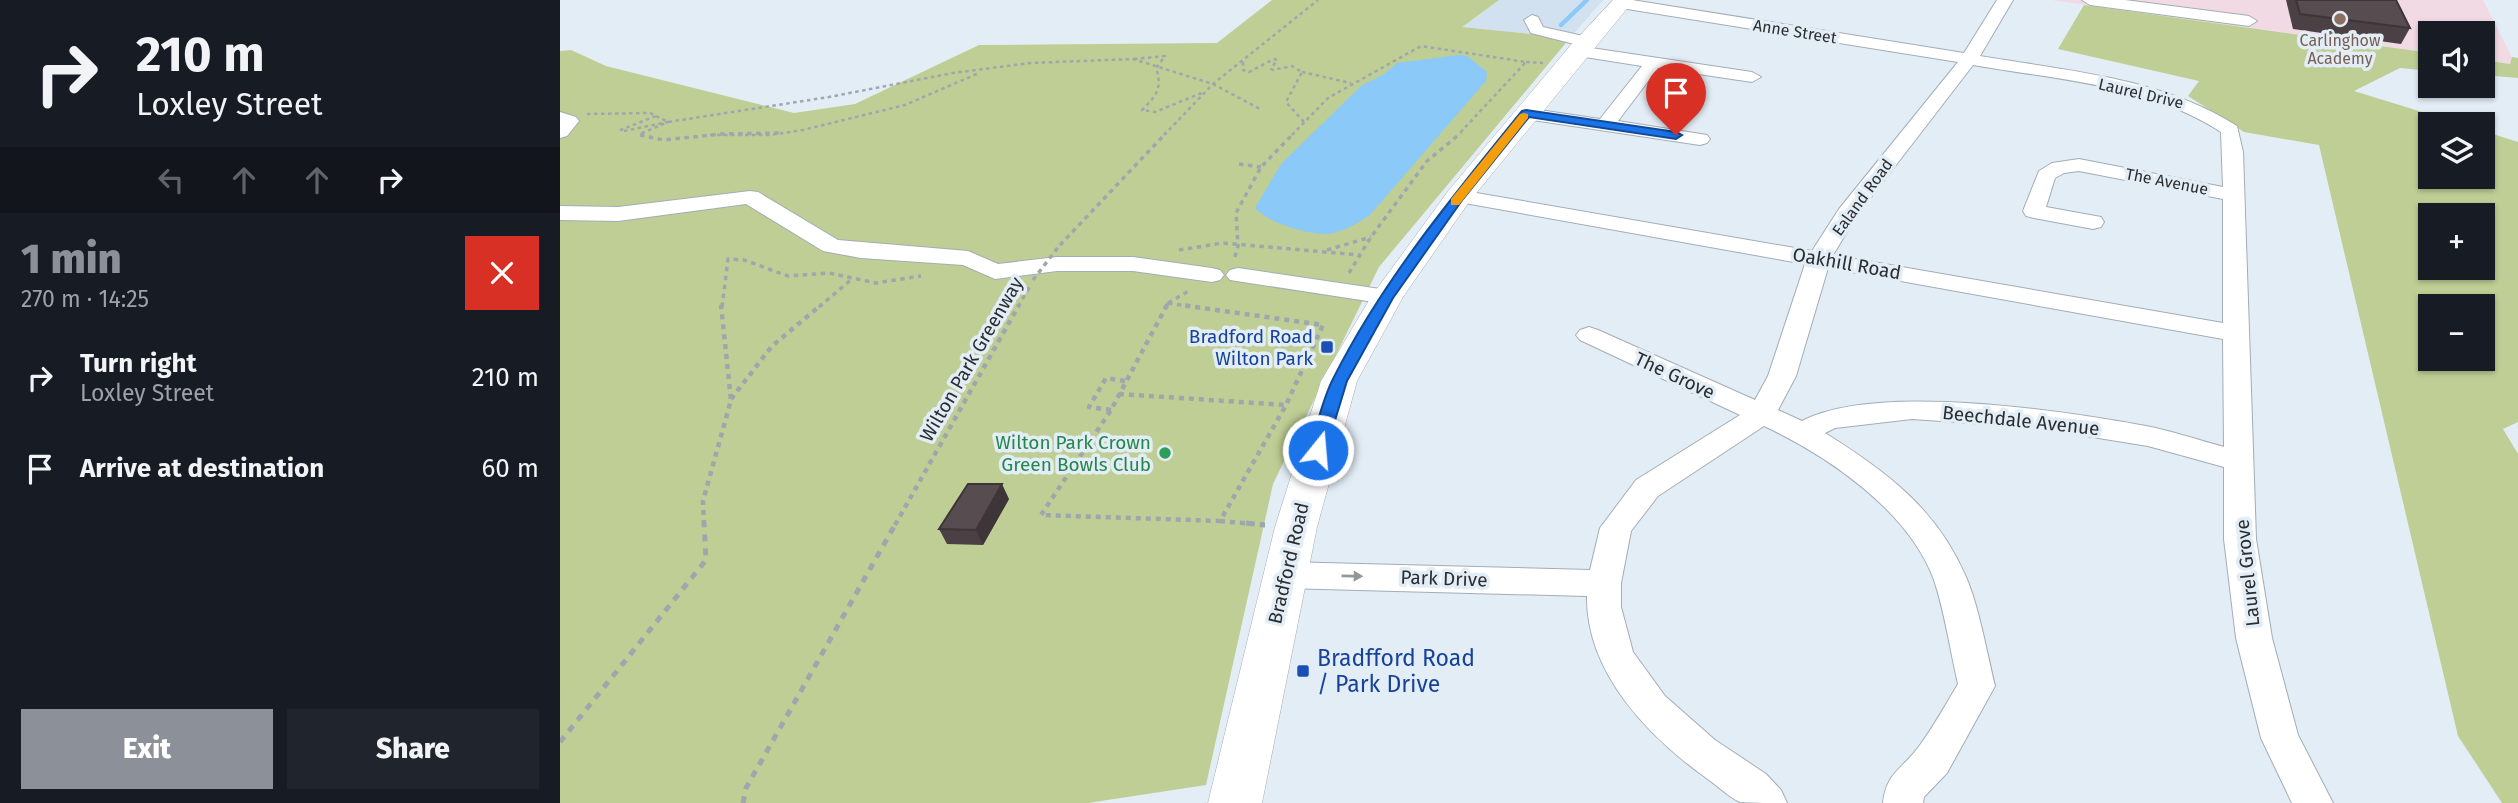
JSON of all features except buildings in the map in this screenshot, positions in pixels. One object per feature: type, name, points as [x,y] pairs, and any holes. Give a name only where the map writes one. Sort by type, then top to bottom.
[{"type":"main road","name":"Bradford Road","points":[[1236,803],[1284,575],[1339,381],[1387,298],[1459,196],[1622,1]]},
{"type":"street","name":"Ealand Road","points":[[1761,415],[1782,376],[1819,258],[1847,214],[1969,59],[2005,0]]},
{"type":"street","points":[[2090,0],[2249,21]]},
{"type":"street","name":"Anne Street","points":[[1622,1],[1969,59]]},
{"type":"street","points":[[1532,20],[1536,30],[1582,46],[1654,62],[1752,77]]},
{"type":"street","points":[[2066,76],[2071,54]]},
{"type":"street","name":"Laurel Drive","points":[[1969,59],[2159,94],[2191,105],[2230,130],[2233,152],[2234,333]]},
{"type":"street","points":[[1605,125],[1654,62]]},
{"type":"street","points":[[1526,114],[1700,139]]},
{"type":"street","points":[[560,118],[569,121],[560,131]]},
{"type":"street","name":"The Avenue","points":[[2093,222],[2034,211],[2046,175],[2059,167],[2097,160],[2233,195]]},
{"type":"street","name":"Oakhill Road","points":[[1459,196],[2234,333]]},
{"type":"street","points":[[560,213],[618,214],[750,197],[831,246],[862,251],[968,258],[995,272],[1057,264],[1226,268],[1339,292],[1387,298]]},
{"type":"street","name":"Laurel Grove","points":[[2234,333],[2240,539],[2254,638],[2280,738],[2313,803]]},
{"type":"street","name":"The Grove","points":[[1589,335],[1803,433],[1859,468],[1913,516],[1950,578],[1977,686],[1933,760],[1905,790],[1903,803]]},
{"type":"street","name":"Beechdale Avenue","points":[[1803,433],[1829,419],[1912,410],[2031,418],[2134,434],[2239,461]]},
{"type":"street","points":[[1761,415],[1647,488],[1616,528],[1604,583],[1604,607],[1616,657],[1652,707],[1701,752],[1752,787],[1767,803]]},
{"type":"street","name":"Park Drive","points":[[1284,575],[1604,583]]},
{"type":"path","name":"Wilton Park Greenway","points":[[743,803],[746,788],[1033,280],[1059,246],[1213,84],[1318,0]]},
{"type":"path","points":[[1226,268],[1236,213],[1261,167],[1328,98],[1421,46],[1526,62],[1466,129],[1427,161],[1371,237],[1339,292]]},
{"type":"path","points":[[656,116],[618,131],[1030,63],[1133,59],[1165,55],[1157,67],[1160,92],[1142,110],[1155,111],[1204,92],[1213,84]]},
{"type":"path","points":[[1133,59],[1213,84],[1260,109]]},
{"type":"path","points":[[1243,62],[1243,70],[1249,72],[1273,59],[1277,60],[1271,69],[1273,70],[1292,66],[1302,72],[1352,83]]},
{"type":"path","points":[[668,122],[639,135],[664,140],[721,134],[770,135],[803,130],[905,105],[994,68]]},
{"type":"path","points":[[1302,72],[1286,102],[1304,122]]},
{"type":"path","points":[[586,114],[650,113],[668,122]]},
{"type":"path","points":[[1239,164],[1261,167]]},
{"type":"path","points":[[1296,527],[1041,515],[1111,410],[1168,303],[1226,268],[1323,252],[1371,237]]},
{"type":"path","points":[[1323,252],[1359,255]]},
{"type":"path","points":[[560,742],[706,560],[703,501],[731,400],[721,301],[728,259],[744,260],[788,276],[829,273],[876,282],[920,276],[968,258]]},
{"type":"path","points":[[731,400],[772,346],[853,278]]},
{"type":"path","points":[[1168,303],[1323,325],[1286,405],[1220,522]]},
{"type":"path","points":[[1111,410],[1089,407],[1106,378],[1125,381]]},
{"type":"path","points":[[1118,394],[1286,405]]},
{"type":"shaded area","points":[[1499,0],[1603,0],[1570,38],[1461,27]]},
{"type":"shaded area","name":"Carlinghow Academy","points":[[2051,0],[2483,0],[2494,21],[2418,21],[2418,51]]},
{"type":"shaded area","name":"Carlinghow Academy","points":[[2495,24],[2512,57],[2511,64],[2495,62]]},
{"type":"green space","points":[[1272,0],[1499,0],[1462,27],[1570,38],[1379,267],[1273,484],[1206,785],[1088,803],[560,803],[560,51],[571,50],[606,66],[794,113],[855,104],[979,45],[1217,43]]},
{"type":"green space","points":[[2084,5],[2418,51],[2418,70],[2400,68],[2354,91],[2422,112],[2418,112],[2418,189],[2495,189],[2495,135],[2518,142],[2518,422],[2503,429],[2518,454],[2518,803],[2502,803],[2458,736],[2319,145],[2244,132],[2188,96],[2199,81],[2058,49]]},
{"type":"green space","points":[[2512,57],[2518,58],[2518,78],[2495,76],[2495,62],[2510,64]]},
{"type":"water","points":[[1467,56],[1487,72],[1486,81],[1369,216],[1339,231],[1319,234],[1278,223],[1255,208],[1281,164],[1361,86],[1384,74],[1397,63]]},
{"type":"waterway","points":[[1561,25],[1587,0]]},
{"type":"slow traffic","points":[[1455,202],[1524,116]]},
{"type":"place","name":"Carlinghow Academy","points":[[2340,19]]},
{"type":"place","name":"Bradford Road Wilton Park","points":[[1327,347]]},
{"type":"place","name":"Wilton Park Crown Green Bowls Club","points":[[1165,453]]},
{"type":"place","name":"Bradfford Road / Park Drive","points":[[1303,671]]},
{"type":"route","points":[[1318,450],[1339,381],[1387,298],[1459,196],[1526,114],[1676,135]]}]
